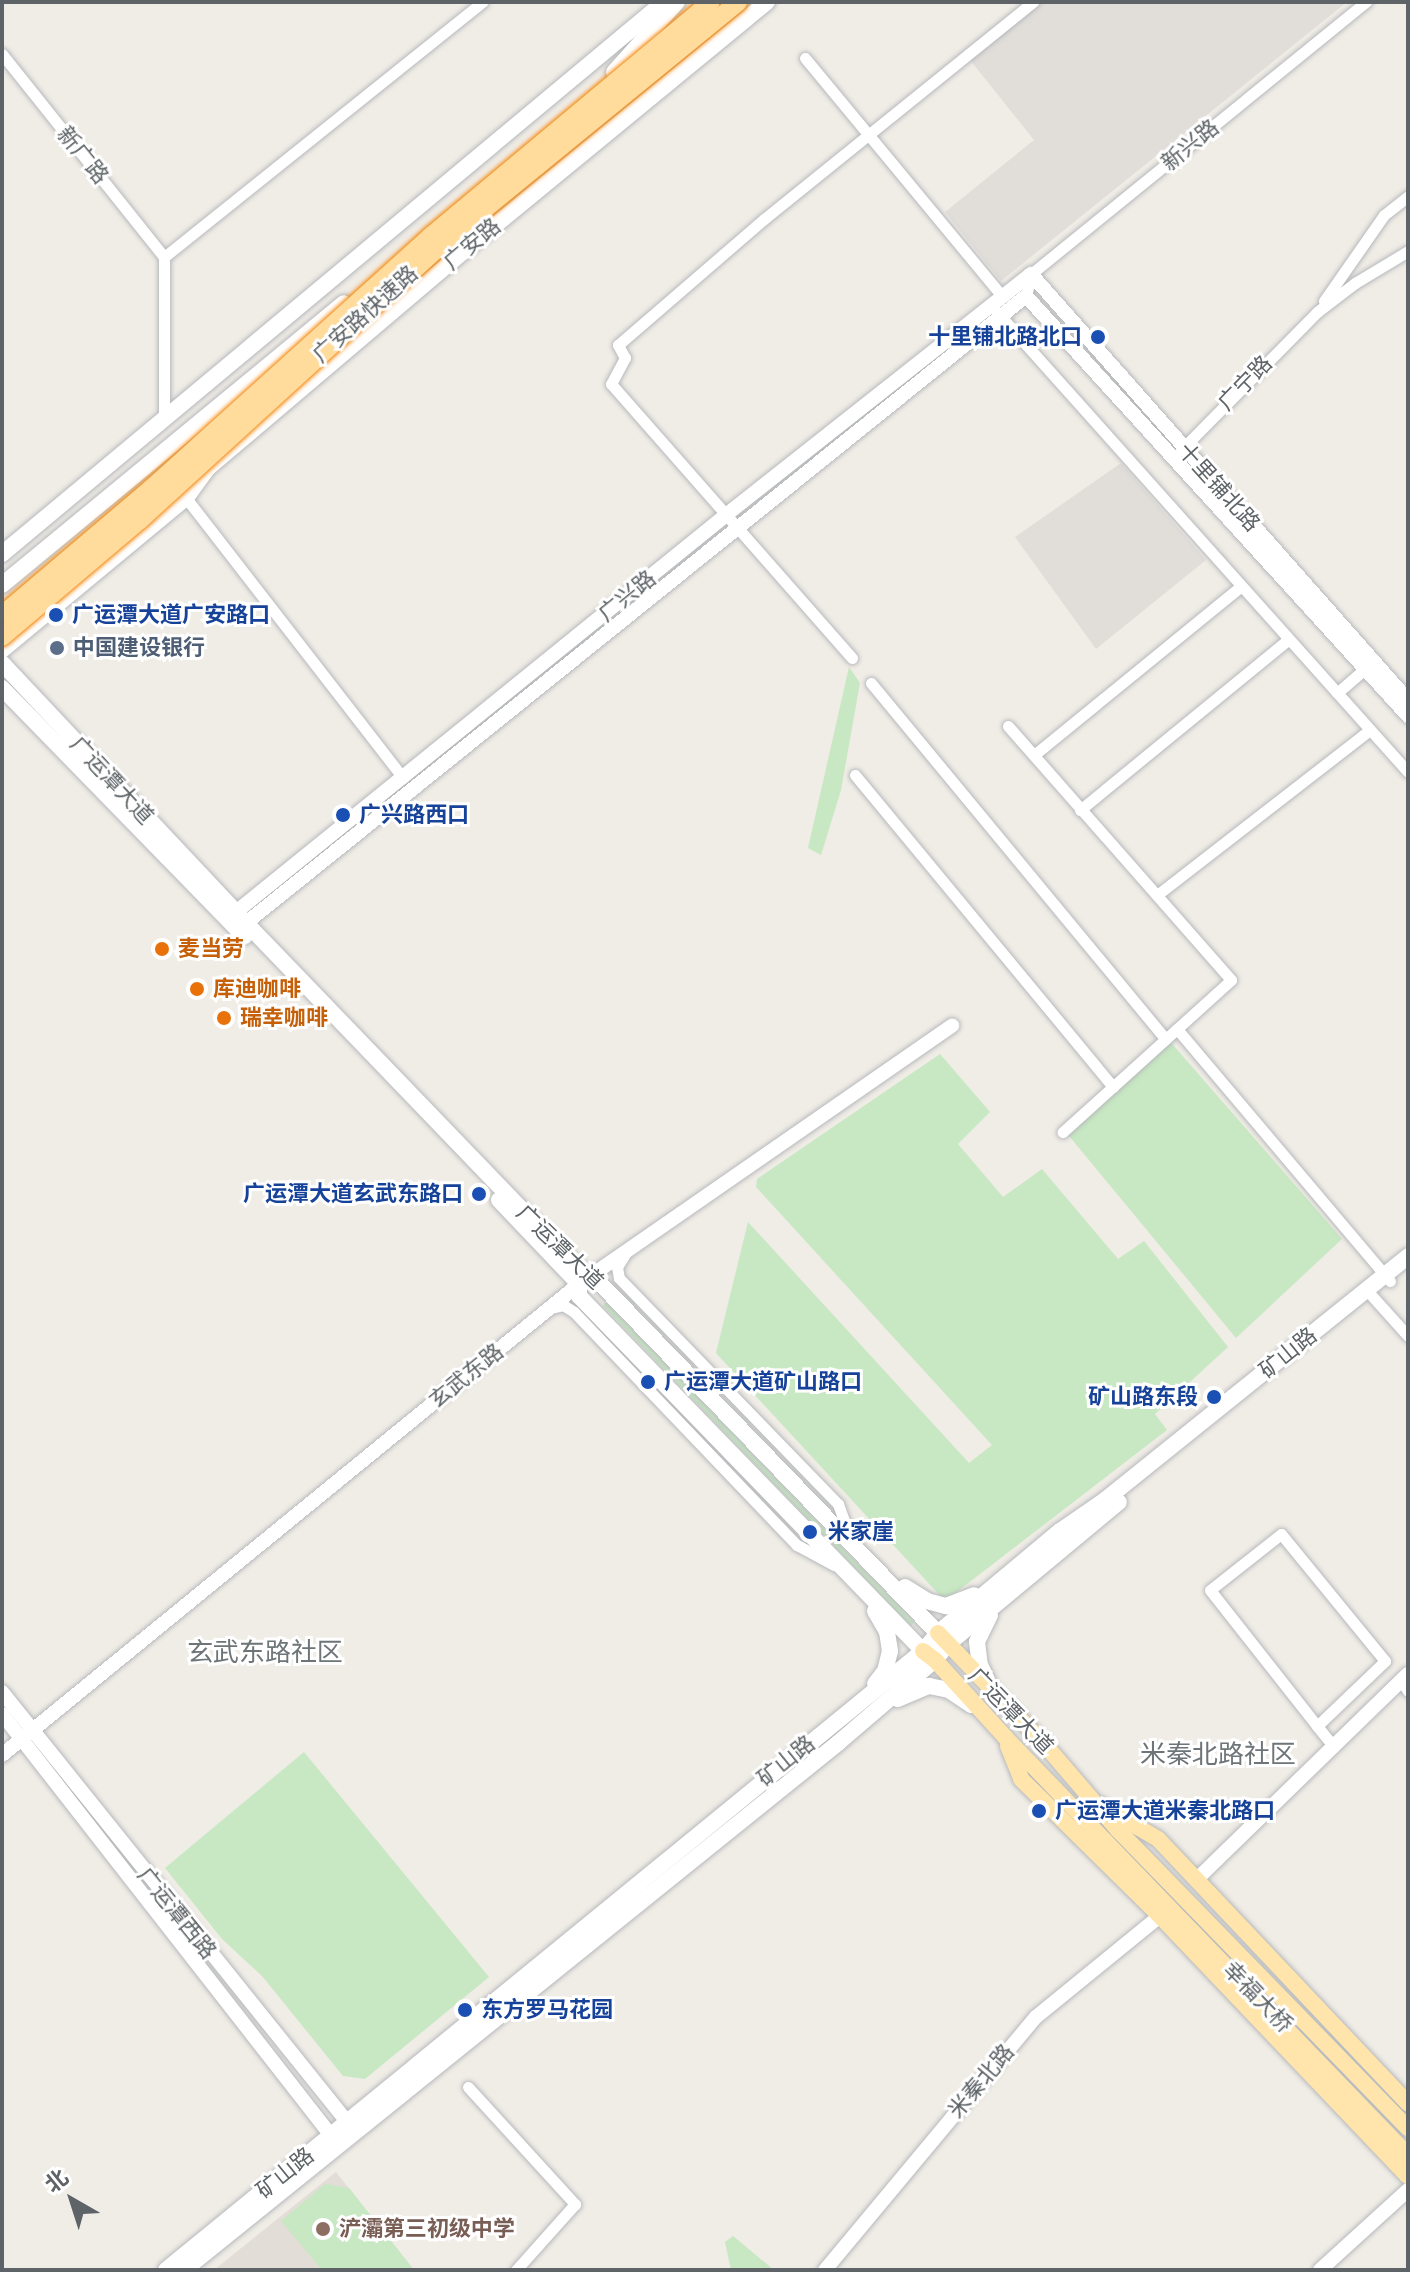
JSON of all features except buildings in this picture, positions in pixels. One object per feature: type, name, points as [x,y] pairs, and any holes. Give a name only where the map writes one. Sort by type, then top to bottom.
[{"type":"highway","name":"广安路快速路","points":[[2,615],[153,487],[431,236],[711,2]]},
{"type":"highway","name":"广安路快速路","points":[[2,637],[140,520],[449,238],[738,2]]},
{"type":"main road","points":[[2,554],[664,2]]},
{"type":"main road","points":[[2,585],[164,454],[625,64],[677,2]]},
{"type":"main road","name":"广安路","points":[[2,650],[186,498],[208,468],[767,2]]},
{"type":"main road","points":[[2,607],[620,92],[708,50]]},
{"type":"main road","points":[[504,188],[548,182]]},
{"type":"main road","points":[[115,461],[164,454]]},
{"type":"main road","name":"广运潭大道","points":[[2,663],[235,919]]},
{"type":"main road","name":"广运潭大道","points":[[2,688],[235,919],[578,1268],[585,1280],[702,1388],[851,1539],[1046,1746],[1092,1801],[1113,1835]]},
{"type":"main road","name":"矿山路","points":[[943,1639],[1003,1598],[1372,1296],[1408,1256]]},
{"type":"main road","name":"矿山路","points":[[351,2126],[863,1721],[1003,1577],[1388,1278],[1408,1267]]},
{"type":"main road","name":"广运潭大道","points":[[585,1280],[579,1296],[1005,1737],[1113,1835]]},
{"type":"main road","points":[[881,1570],[920,1597],[946,1606],[963,1602],[1003,1577]]},
{"type":"main road","points":[[857,1703],[883,1674],[890,1651],[887,1632],[864,1592]]},
{"type":"main road","points":[[995,1694],[980,1665],[977,1642],[986,1620],[1003,1598]]},
{"type":"main road","name":"矿山路","points":[[184,2270],[334,2140],[857,1703],[929,1656]]},
{"type":"main road","points":[[863,1721],[908,1693],[929,1686],[949,1690],[987,1718]]},
{"type":"main road","points":[[1005,1737],[1021,1779],[1160,1916],[1408,2176]]},
{"type":"main road","points":[[1092,1801],[1158,1839],[1408,2103]]},
{"type":"main road","name":"幸福大桥","points":[[1113,1835],[1408,2128]]},
{"type":"main road","name":"幸福大桥","points":[[1113,1835],[1408,2155]]},
{"type":"main road","name":"矿山路","points":[[166,2270],[334,2140]]},
{"type":"street","points":[[164,418],[164,257],[482,2]]},
{"type":"street","points":[[852,658],[611,384],[625,358],[618,345],[868,135],[1033,2]]},
{"type":"street","name":"新兴路","points":[[1031,274],[1366,2]]},
{"type":"street","name":"新广路","points":[[2,54],[164,257]]},
{"type":"street","points":[[805,58],[868,135],[997,305],[1240,587],[1408,772]]},
{"type":"street","name":"广宁路","points":[[1317,312],[1384,215],[1408,196]]},
{"type":"street","name":"广宁路","points":[[1179,451],[1317,312],[1366,275],[1408,251]]},
{"type":"street","points":[[1026,296],[1031,274]]},
{"type":"street","name":"广兴路","points":[[235,919],[735,528],[1031,274]]},
{"type":"street","name":"十里铺北路","points":[[1031,274],[1408,716]]},
{"type":"street","name":"广兴路","points":[[235,919],[726,515],[997,305],[1026,296]]},
{"type":"street","name":"十里铺北路","points":[[1026,296],[1179,451],[1408,700]]},
{"type":"street","points":[[186,498],[403,778]]},
{"type":"street","points":[[1034,755],[1240,587]]},
{"type":"street","points":[[1080,810],[1288,640]]},
{"type":"street","points":[[1337,693],[1365,669]]},
{"type":"street","points":[[871,683],[1166,1039]]},
{"type":"street","points":[[1008,726],[1231,980],[1063,1132]]},
{"type":"street","points":[[1157,895],[1370,730]]},
{"type":"street","points":[[855,775],[1113,1087]]},
{"type":"street","name":"玄武东路","points":[[2,1755],[585,1280],[952,1026]]},
{"type":"street","points":[[1177,1029],[1388,1278]]},
{"type":"street","points":[[633,1247],[619,1262],[617,1274],[838,1504],[851,1539]]},
{"type":"street","points":[[1372,1296],[1408,1336]]},
{"type":"street","points":[[547,1310],[563,1305],[574,1312],[797,1545],[840,1569]]},
{"type":"street","points":[[684,1345],[702,1388]]},
{"type":"street","points":[[1317,1726],[1385,1661],[1281,1534],[1210,1590],[1317,1726],[1334,1747]]},
{"type":"street","points":[[1196,1880],[1406,1682]]},
{"type":"street","name":"广运潭西路","points":[[2,1692],[28,1735],[334,2140]]},
{"type":"street","name":"广运潭西路","points":[[2,1714],[28,1735],[351,2126]]},
{"type":"street","name":"米秦北路","points":[[825,2270],[1036,2017],[1160,1916]]},
{"type":"street","points":[[468,2087],[575,2204],[516,2270]]},
{"type":"street","points":[[1320,2270],[1408,2190]]},
{"type":"shaded area","points":[[1042,2],[1347,2],[1001,281],[945,212],[1034,140],[970,60]]},
{"type":"shaded area","points":[[1121,463],[1206,560],[1096,649],[1015,537]]},
{"type":"shaded area","name":"浐灞第三初级中学","points":[[336,2172],[414,2270],[214,2270]]},
{"type":"green space","points":[[849,667],[860,683],[841,790],[821,855],[808,848]]},
{"type":"green space","points":[[1167,1038],[1342,1239],[1236,1338],[1065,1131]]},
{"type":"green space","points":[[940,1054],[990,1112],[958,1144],[1003,1197],[1042,1169],[1118,1259],[1144,1241],[1228,1347],[1155,1414],[1167,1430],[945,1601],[716,1353],[748,1222],[969,1463],[992,1445],[756,1187],[757,1179]]},
{"type":"green space","points":[[606,1302],[914,1622],[911,1626],[603,1306]]},
{"type":"green space","points":[[304,1752],[489,1977],[365,2079],[343,2076],[262,1976],[222,1939],[165,1868]]},
{"type":"green space","name":"浐灞第三初级中学","points":[[325,2184],[349,2188],[414,2270],[322,2270],[281,2221]]},
{"type":"green space","points":[[733,2236],[774,2270],[731,2270],[725,2242]]},
{"type":"place","name":"十里铺北路北口","points":[[1098,337]]},
{"type":"place","name":"广运潭大道广安路口","points":[[56,615]]},
{"type":"place","name":"中国建设银行","points":[[57,648]]},
{"type":"place","name":"广兴路西口","points":[[343,815]]},
{"type":"place","name":"麦当劳","points":[[162,949]]},
{"type":"place","name":"库迪咖啡","points":[[197,989]]},
{"type":"place","name":"瑞幸咖啡","points":[[224,1018]]},
{"type":"place","name":"广运潭大道玄武东路口","points":[[479,1194]]},
{"type":"place","name":"广运潭大道矿山路口","points":[[648,1382]]},
{"type":"place","name":"矿山路东段","points":[[1214,1397]]},
{"type":"place","name":"米家崖","points":[[810,1532]]},
{"type":"place","name":"广运潭大道米秦北路口","points":[[1039,1811]]},
{"type":"place","name":"东方罗马花园","points":[[465,2010]]},
{"type":"place","name":"浐灞第三初级中学","points":[[323,2229]]},
{"type":"district","name":"玄武东路社区","points":[[265,1653]]},
{"type":"district","name":"米秦北路社区","points":[[1218,1755]]}]
